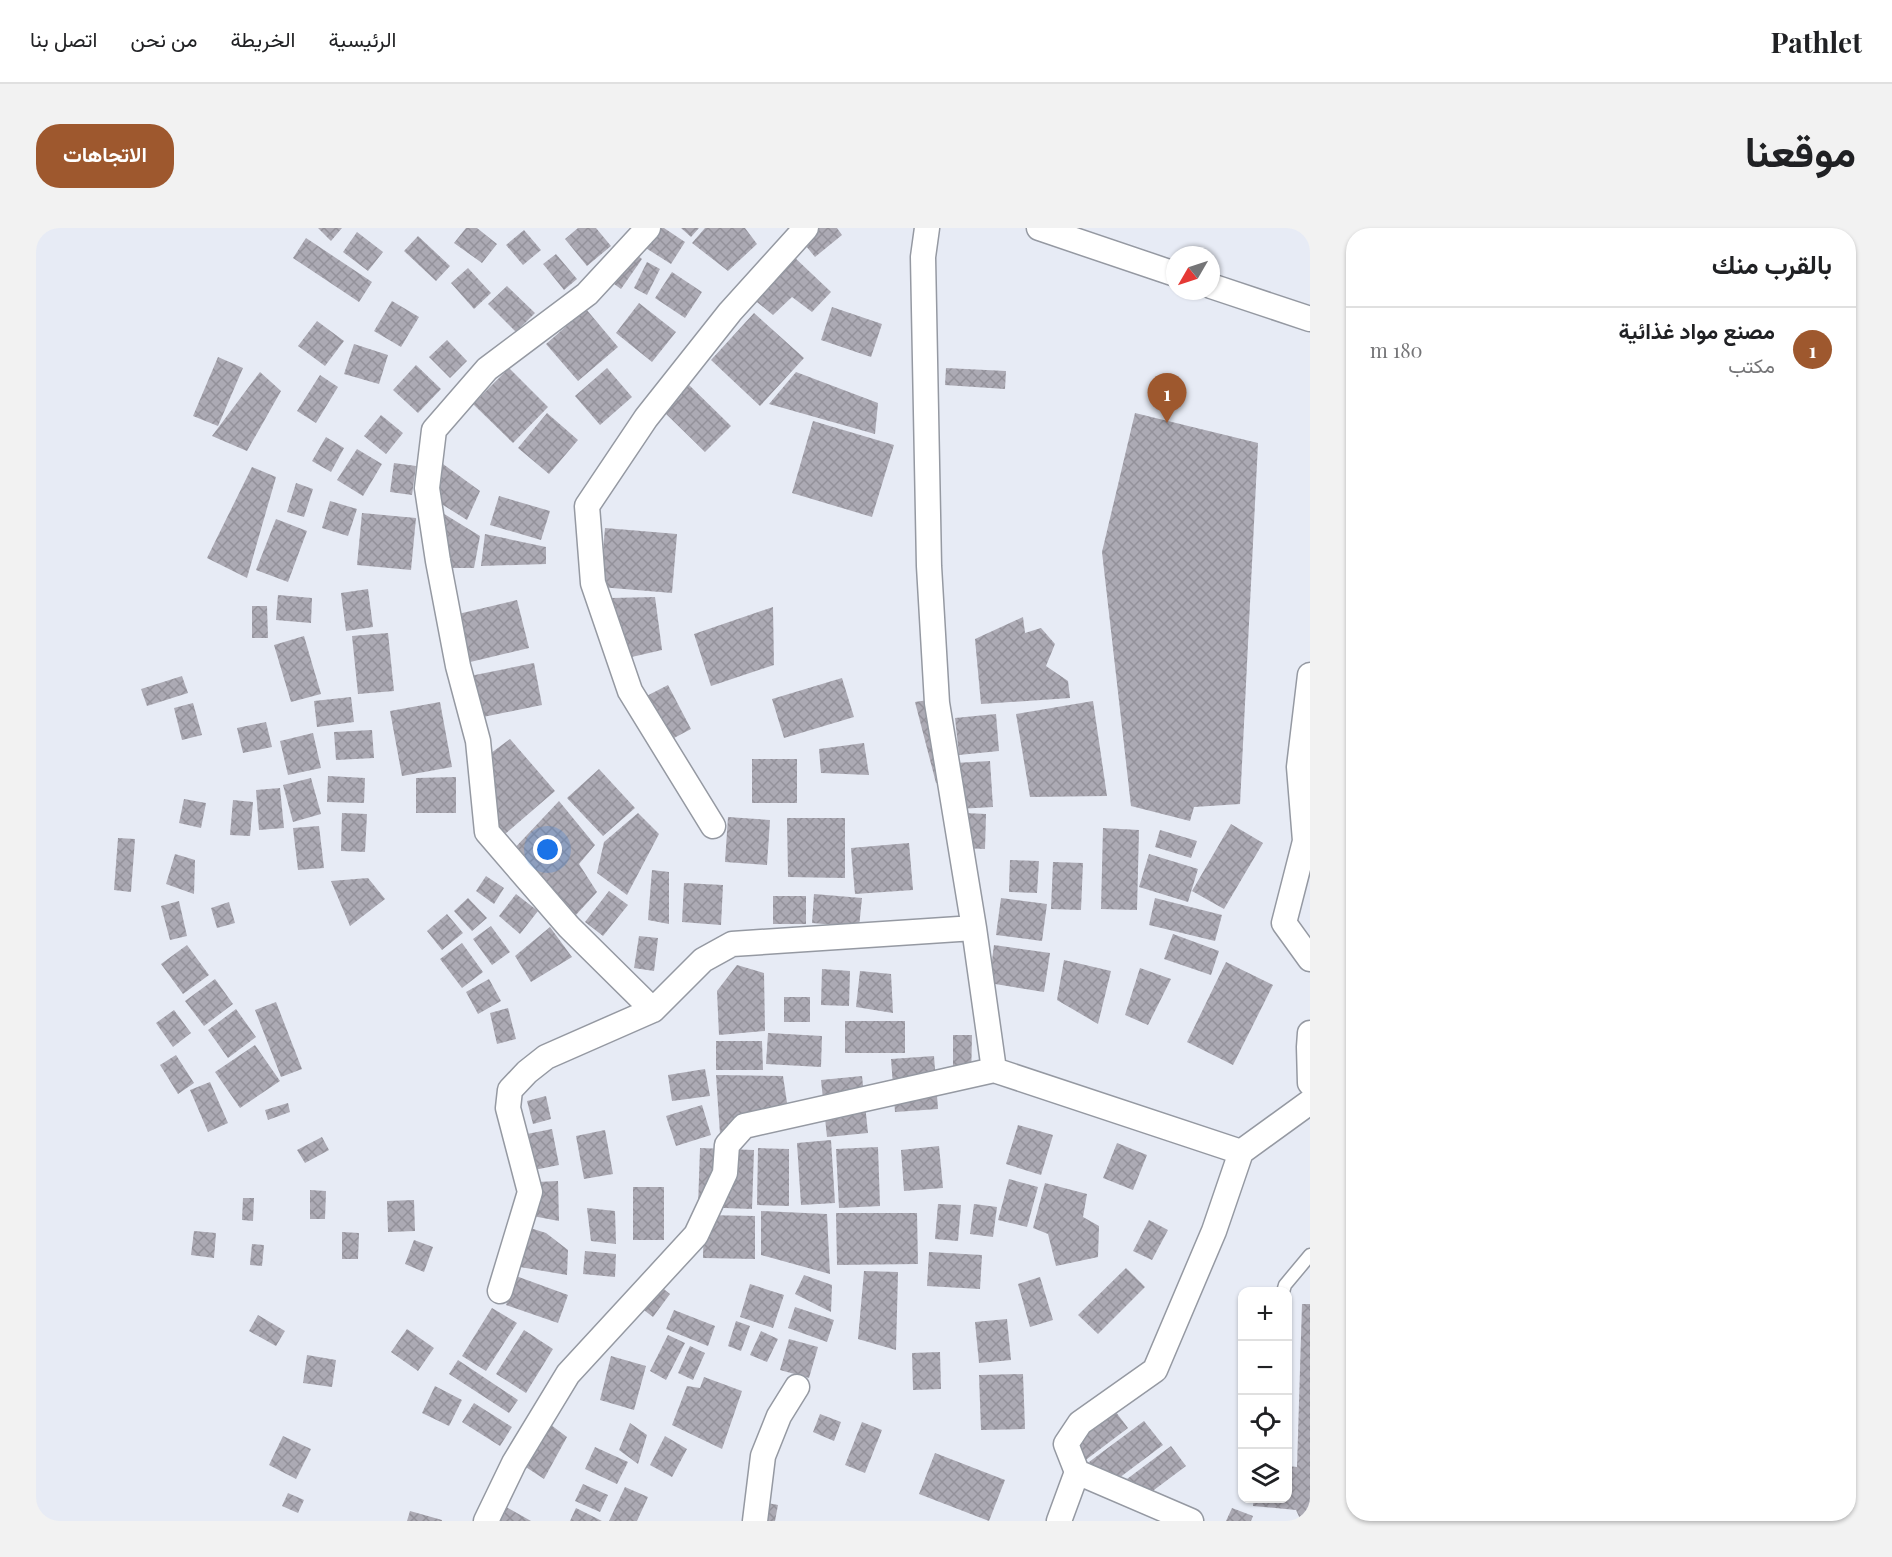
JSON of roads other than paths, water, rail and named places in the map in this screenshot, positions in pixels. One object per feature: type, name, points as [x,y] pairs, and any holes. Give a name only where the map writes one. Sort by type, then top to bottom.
[{"type":"street","points":[[648,228],[587,294],[487,369],[434,430],[427,488],[458,666],[478,741],[487,832],[568,927],[618,973],[653,1010]]},
{"type":"street","points":[[713,826],[630,691],[593,583],[587,506],[646,418],[716,330],[806,228]]},
{"type":"street","points":[[927,228],[922,257],[929,566],[937,704],[974,928],[994,1070]]},
{"type":"street","points":[[1039,228],[1166,271]]},
{"type":"street","points":[[1220,289],[1310,319]]},
{"type":"street","points":[[1310,675],[1299,767],[1305,841],[1284,923],[1310,959]]},
{"type":"street","points":[[500,1291],[530,1192],[508,1108],[510,1090],[546,1057],[653,1010],[702,960],[732,944],[974,928]]},
{"type":"street","points":[[1310,1033],[1310,1083]]},
{"type":"street","points":[[486,1521],[514,1463],[568,1374],[696,1235],[724,1173],[727,1144],[744,1126],[994,1070],[1241,1152]]},
{"type":"street","points":[[1059,1521],[1077,1472],[1066,1444],[1080,1423],[1155,1370],[1214,1231],[1241,1152],[1310,1102]]},
{"type":"street","points":[[755,1521],[763,1456],[779,1416],[797,1387]]},
{"type":"street","points":[[1077,1472],[1191,1521]]},
{"type":"lane","points":[[1285,1287],[1310,1255]]},
{"type":"place","name":"مصنع مواد غذائية","points":[[1167,423]]}]
